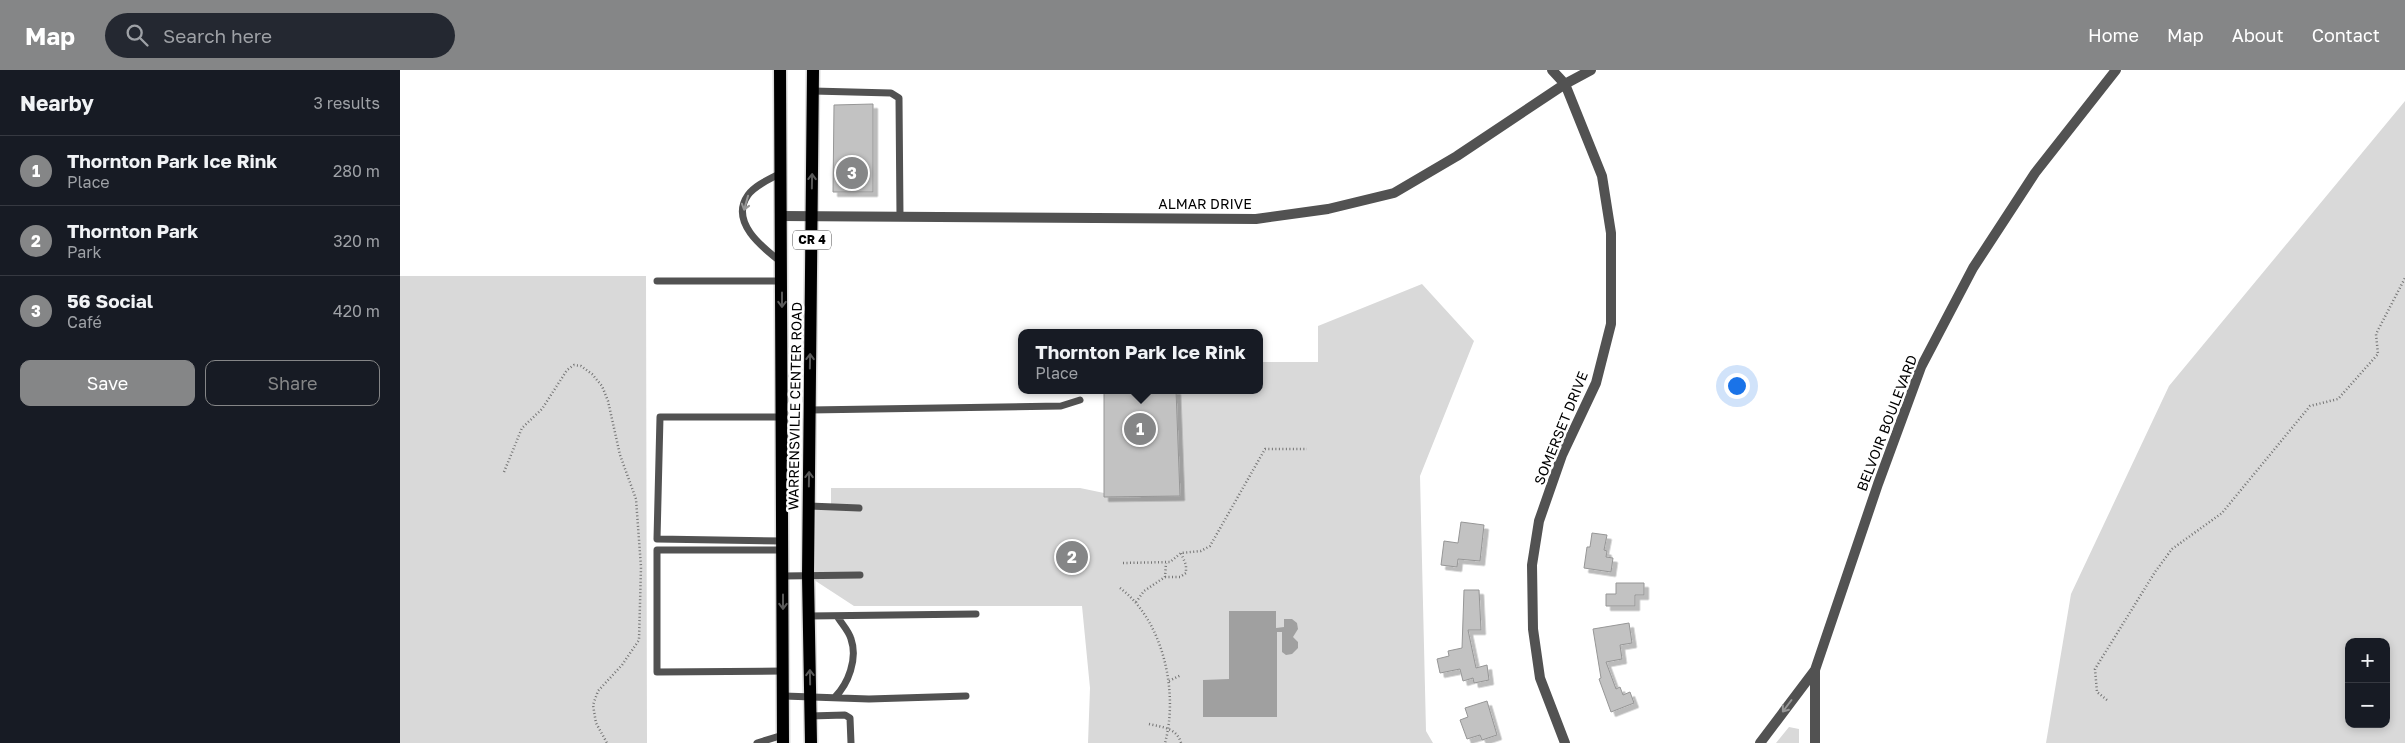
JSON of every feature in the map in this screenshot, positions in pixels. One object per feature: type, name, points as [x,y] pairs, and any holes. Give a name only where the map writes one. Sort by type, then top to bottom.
[{"type":"main road","name":"WARRENSVILLE CENTER ROAD","points":[[780,70],[783,739]]},
{"type":"main road","name":"WARRENSVILLE CENTER ROAD","points":[[811,743],[808,576],[813,70]]},
{"type":"street","name":"SOMERSET DRIVE","points":[[1552,70],[1565,84],[1602,176],[1611,233],[1611,324],[1596,383],[1562,455],[1539,521],[1532,565],[1533,629],[1540,678],[1565,743]]},
{"type":"street","name":"ALMAR DRIVE","points":[[781,216],[1256,219],[1328,209],[1394,192],[1457,156],[1565,84],[1591,70]]},
{"type":"street","name":"BELVOIR BOULEVARD","points":[[1815,743],[1815,670],[1878,484],[1921,367],[1974,268],[2035,173],[2116,70]]},
{"type":"street","points":[[1760,743],[1815,670]]},
{"type":"lane","points":[[813,91],[891,93],[899,98],[900,216]]},
{"type":"lane","points":[[781,173],[758,186],[747,196],[743,208],[743,220],[748,231],[764,249],[782,262]]},
{"type":"lane","points":[[657,281],[782,281]]},
{"type":"lane","points":[[810,410],[1061,406],[1080,400]]},
{"type":"lane","points":[[782,417],[660,417],[657,539],[782,546]]},
{"type":"lane","points":[[809,506],[859,508]]},
{"type":"lane","points":[[782,546],[657,550],[657,672],[783,672]]},
{"type":"lane","points":[[783,576],[860,575]]},
{"type":"lane","points":[[809,616],[976,614]]},
{"type":"lane","points":[[835,697],[843,689],[850,676],[853,658],[852,640],[837,616]]},
{"type":"lane","points":[[784,696],[869,700],[966,696]]},
{"type":"lane","points":[[810,716],[845,715],[850,718],[852,743]]},
{"type":"lane","points":[[757,743],[783,739]]},
{"type":"path","points":[[2107,700],[2097,692],[2095,669],[2155,572],[2172,550],[2222,513],[2310,406],[2338,399],[2378,354],[2376,334],[2405,278]]},
{"type":"path","points":[[504,472],[522,428],[542,409],[567,370],[574,365],[581,366],[592,374],[602,386],[608,401],[620,455],[636,499],[641,567],[639,640],[622,665],[598,691],[592,706],[596,723],[607,743]]},
{"type":"path","points":[[1123,563],[1166,563],[1182,553],[1201,551],[1210,546],[1265,450],[1307,449]]},
{"type":"path","points":[[1136,602],[1144,591],[1165,577],[1180,576],[1186,573],[1186,565],[1182,553]]},
{"type":"path","points":[[1165,577],[1166,563]]},
{"type":"path","points":[[1120,588],[1136,602],[1149,623],[1161,652],[1168,680],[1170,710],[1166,743]]},
{"type":"path","points":[[1168,680],[1181,675]]},
{"type":"path","points":[[1149,724],[1168,728],[1180,738],[1181,743]]},
{"type":"shaded area","points":[[2405,101],[2405,743],[2046,743],[2071,594],[2169,386]]},
{"type":"shaded area","points":[[400,276],[646,276],[647,743],[400,743]]},
{"type":"shaded area","points":[[1422,284],[1474,341],[1420,476],[1426,731],[1433,743],[1088,743],[1090,688],[1082,606],[854,606],[808,576],[809,506],[831,507],[831,488],[1080,488],[1104,493],[1108,394],[1263,394],[1263,362],[1318,362],[1318,326]]},
{"type":"shaded area","points":[[1229,611],[1276,611],[1276,628],[1284,627],[1284,619],[1292,619],[1297,623],[1298,629],[1293,637],[1298,642],[1298,648],[1292,654],[1286,655],[1282,652],[1282,632],[1277,632],[1277,717],[1203,717],[1203,680],[1229,679]]},
{"type":"shaded area","points":[[1789,727],[1799,729],[1799,743],[1776,743]]},
{"type":"building","points":[[873,104],[873,192],[833,192],[834,105]]},
{"type":"building","points":[[1104,394],[1176,394],[1180,496],[1104,497]]},
{"type":"building","points":[[1461,522],[1484,525],[1480,561],[1458,559],[1457,567],[1441,565],[1444,541],[1458,543]]},
{"type":"building","points":[[1592,533],[1607,535],[1604,550],[1607,551],[1606,557],[1613,558],[1611,572],[1584,568],[1587,547],[1590,547]]},
{"type":"building","points":[[1616,583],[1644,583],[1644,595],[1635,595],[1635,606],[1606,606],[1606,594],[1616,594]]},
{"type":"building","points":[[1464,590],[1479,590],[1481,630],[1468,630],[1476,668],[1487,665],[1489,680],[1474,683],[1473,678],[1463,681],[1460,669],[1440,673],[1437,659],[1449,656],[1448,651],[1462,648]]},
{"type":"building","points":[[1629,623],[1632,643],[1620,645],[1622,659],[1606,662],[1616,689],[1620,687],[1623,695],[1630,692],[1634,703],[1611,712],[1599,679],[1601,678],[1593,629]]},
{"type":"building","points":[[1487,701],[1497,735],[1482,740],[1480,735],[1467,739],[1460,720],[1468,717],[1465,708]]},
{"type":"place","name":"56 Social","points":[[852,173]]},
{"type":"place","name":"Thornton Park Ice Rink","points":[[1140,429]]},
{"type":"place","name":"Thornton Park","points":[[1072,557]]}]
